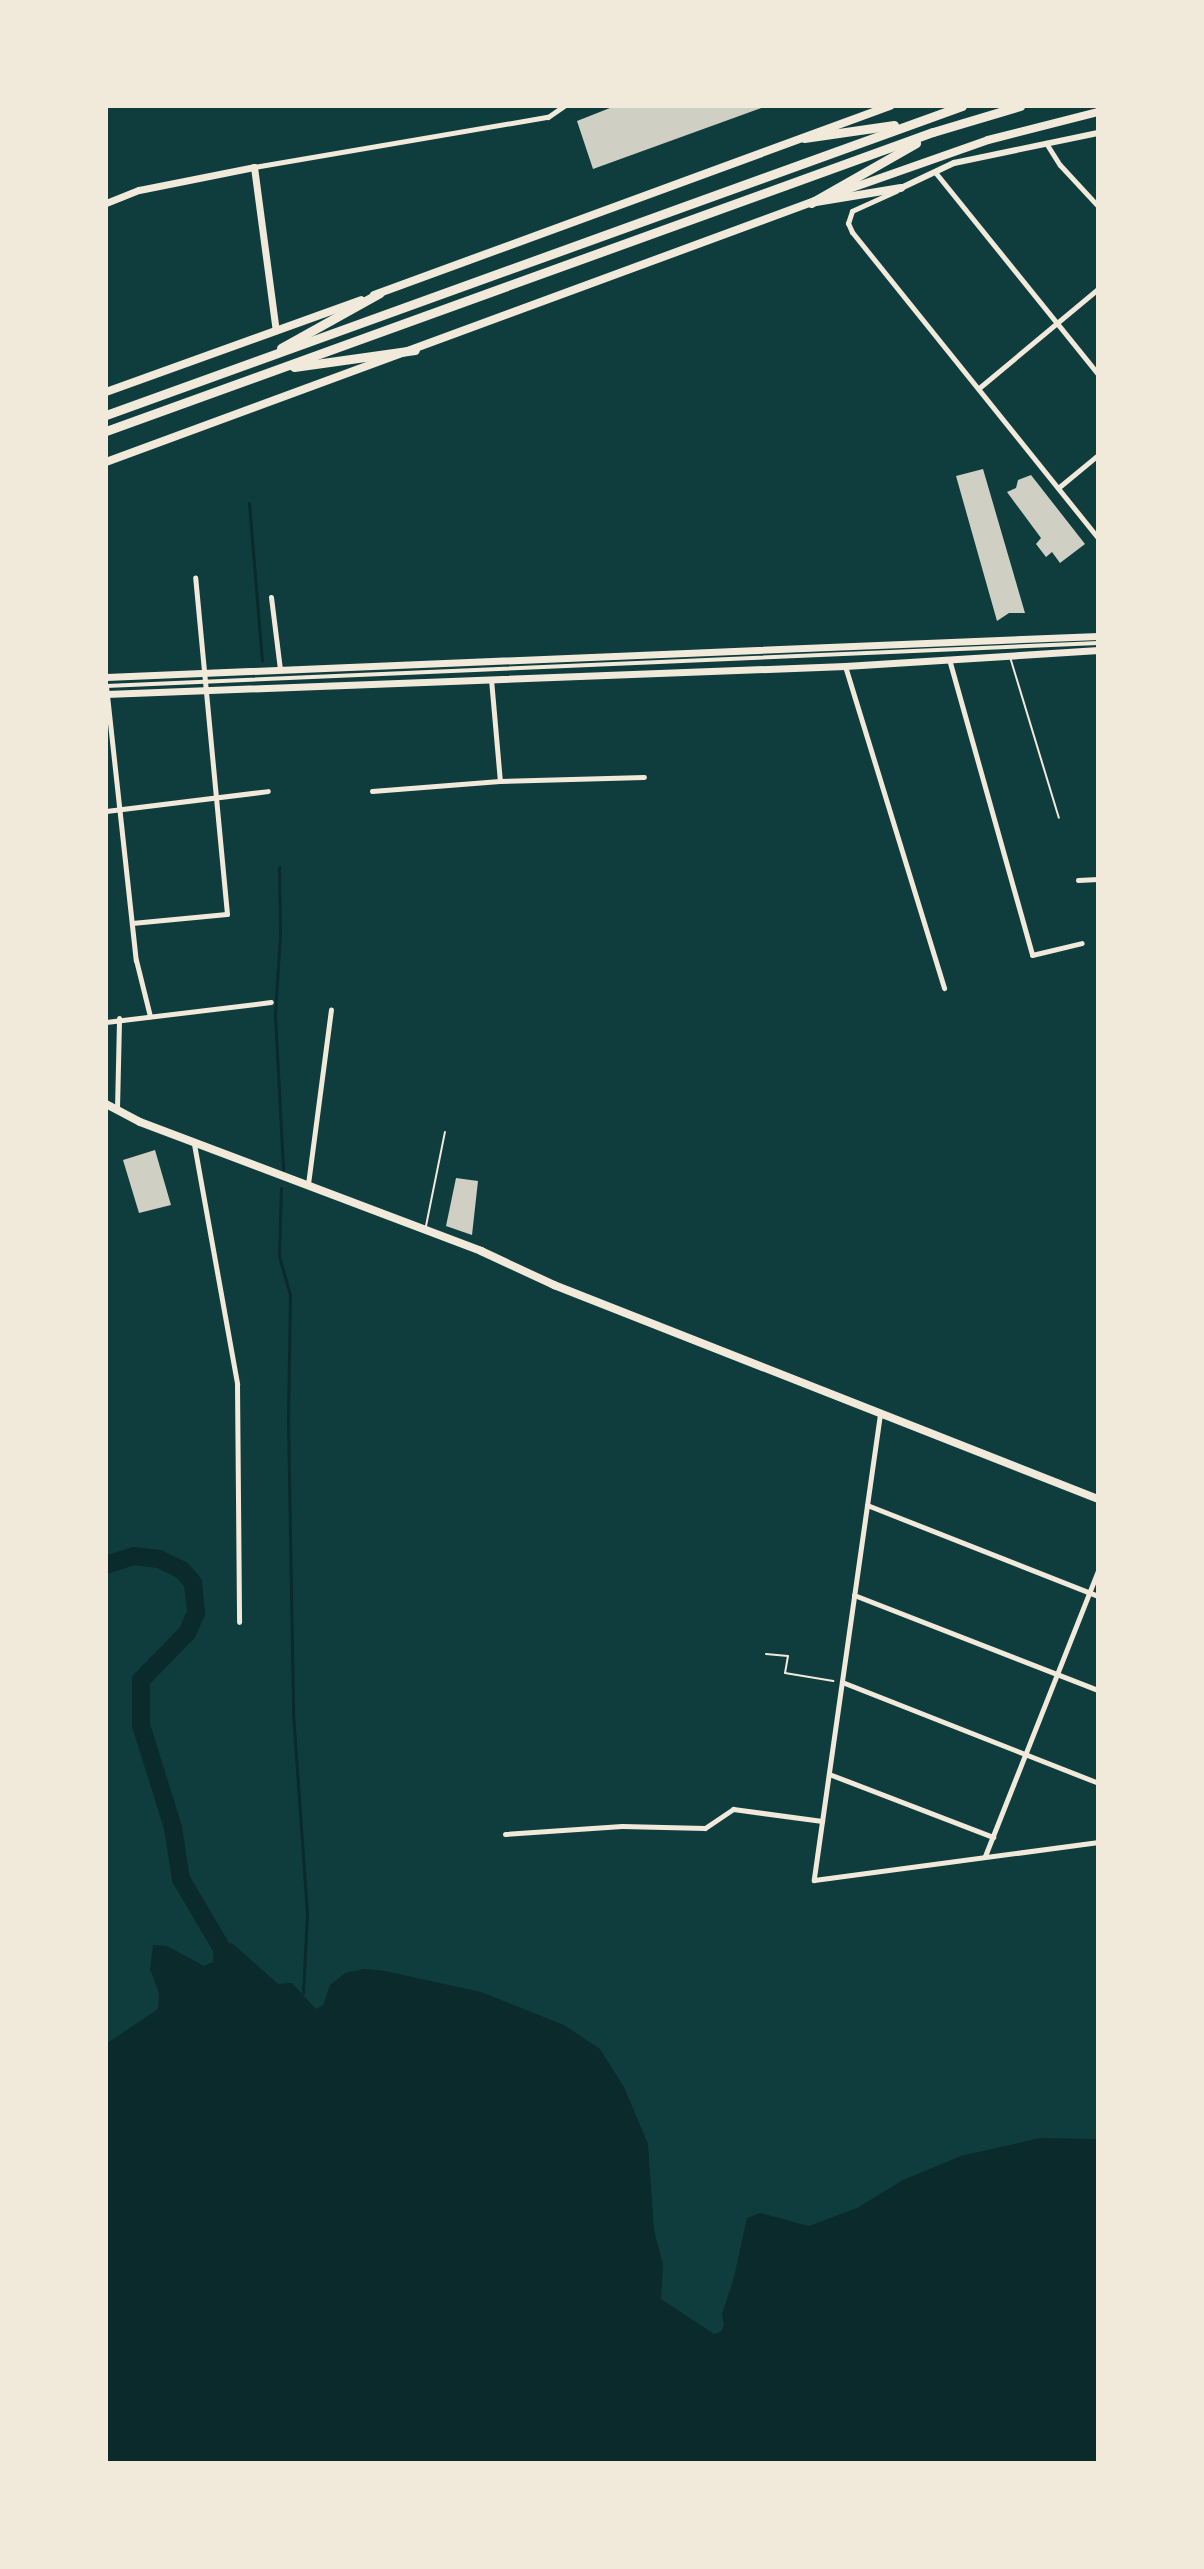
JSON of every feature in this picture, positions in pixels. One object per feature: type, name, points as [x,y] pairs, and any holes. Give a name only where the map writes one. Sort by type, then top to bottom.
[{"type":"highway","points":[[106,415],[962,106]]},
{"type":"highway","points":[[106,431],[933,132],[1020,106]]},
{"type":"highway","points":[[804,138],[913,122]]},
{"type":"highway","points":[[811,203],[933,132]]},
{"type":"highway","points":[[254,363],[380,293]]},
{"type":"highway","points":[[275,370],[415,350]]},
{"type":"main road","points":[[106,392],[890,106]]},
{"type":"main road","points":[[106,462],[988,140],[1098,112]]},
{"type":"main road","points":[[106,203],[139,190],[254,167],[276,331]]},
{"type":"main road","points":[[811,203],[901,188]]},
{"type":"main road","points":[[106,694],[280,670],[711,657],[1098,636]]},
{"type":"main road","points":[[106,677],[205,682],[491,679],[845,666],[1098,650]]},
{"type":"main road","points":[[711,657],[713,671]]},
{"type":"main road","points":[[106,1104],[194,1144],[308,1184],[1098,1499]]},
{"type":"street","points":[[254,167],[548,117],[564,106]]},
{"type":"street","points":[[1098,133],[979,157],[935,172],[847,216],[852,232],[1098,538]]},
{"type":"street","points":[[1046,143],[1060,165],[1098,206]]},
{"type":"street","points":[[935,172],[1098,374]]},
{"type":"street","points":[[979,388],[1098,289]]},
{"type":"street","points":[[1058,488],[1098,455]]},
{"type":"street","points":[[132,923],[227,914],[195,578]]},
{"type":"street","points":[[271,597],[280,670]]},
{"type":"street","points":[[150,1016],[138,968],[132,923],[106,686],[711,657],[1098,643]]},
{"type":"street","points":[[949,659],[1032,955],[1082,943]]},
{"type":"street","points":[[845,666],[944,988]]},
{"type":"street","points":[[491,679],[500,781]]},
{"type":"street","points":[[372,791],[500,781],[644,777]]},
{"type":"street","points":[[106,811],[268,791]]},
{"type":"street","points":[[1078,880],[1098,879]]},
{"type":"street","points":[[106,1022],[119,1018],[271,1002]]},
{"type":"street","points":[[308,1184],[331,1010]]},
{"type":"street","points":[[117,1110],[119,1018]]},
{"type":"street","points":[[194,1144],[237,1384],[239,1622]]},
{"type":"street","points":[[880,1414],[814,1880],[1098,1842]]},
{"type":"street","points":[[867,1505],[1098,1596]]},
{"type":"street","points":[[985,1857],[1098,1570]]},
{"type":"street","points":[[854,1595],[1098,1690]]},
{"type":"street","points":[[842,1682],[1098,1783]]},
{"type":"street","points":[[829,1774],[993,1837]]},
{"type":"street","points":[[505,1834],[633,1825],[705,1828],[733,1809],[822,1821]]},
{"type":"lane","points":[[1010,656],[1059,818]]},
{"type":"lane","points":[[425,1231],[445,1132]]},
{"type":"path","points":[[766,1654],[788,1656],[785,1673],[842,1682]]},
{"type":"water","points":[[232,1943],[278,1984],[292,1983],[316,2009],[323,2005],[330,1985],[345,1973],[364,1969],[385,1971],[481,1992],[564,2025],[600,2049],[624,2087],[648,2144],[654,2230],[663,2265],[661,2299],[714,2334],[721,2332],[724,2325],[722,2314],[747,2218],[760,2213],[809,2226],[857,2208],[903,2180],[961,2156],[1040,2138],[1098,2139],[1098,2463],[106,2463],[106,2044],[158,2009],[159,1993],[150,1969],[153,1945],[167,1946],[204,1966],[213,1962],[213,1950]]},
{"type":"building","points":[[615,106],[767,106],[593,169],[577,121]]},
{"type":"building","points":[[983,469],[1025,613],[1009,613],[997,621],[956,476]]},
{"type":"building","points":[[1031,475],[1085,544],[1060,563],[1052,552],[1046,557],[1036,544],[1041,538],[1007,492],[1016,488],[1018,480]]},
{"type":"building","points":[[155,1150],[171,1205],[139,1213],[123,1160]]},
{"type":"building","points":[[456,1178],[478,1181],[472,1235],[446,1226]]},
{"type":"waterway","points":[[249,503],[262,660]]},
{"type":"waterway","points":[[279,867],[280,933],[275,1015],[283,1170]]},
{"type":"waterway","points":[[281,1188],[279,1256],[290,1295],[288,1418],[293,1713],[307,1914],[303,1993]]},
{"type":"waterway","points":[[106,1565],[134,1556],[159,1559],[182,1570],[193,1583],[196,1613],[187,1633],[141,1680],[141,1725],[173,1828],[181,1879],[221,1947]]}]
